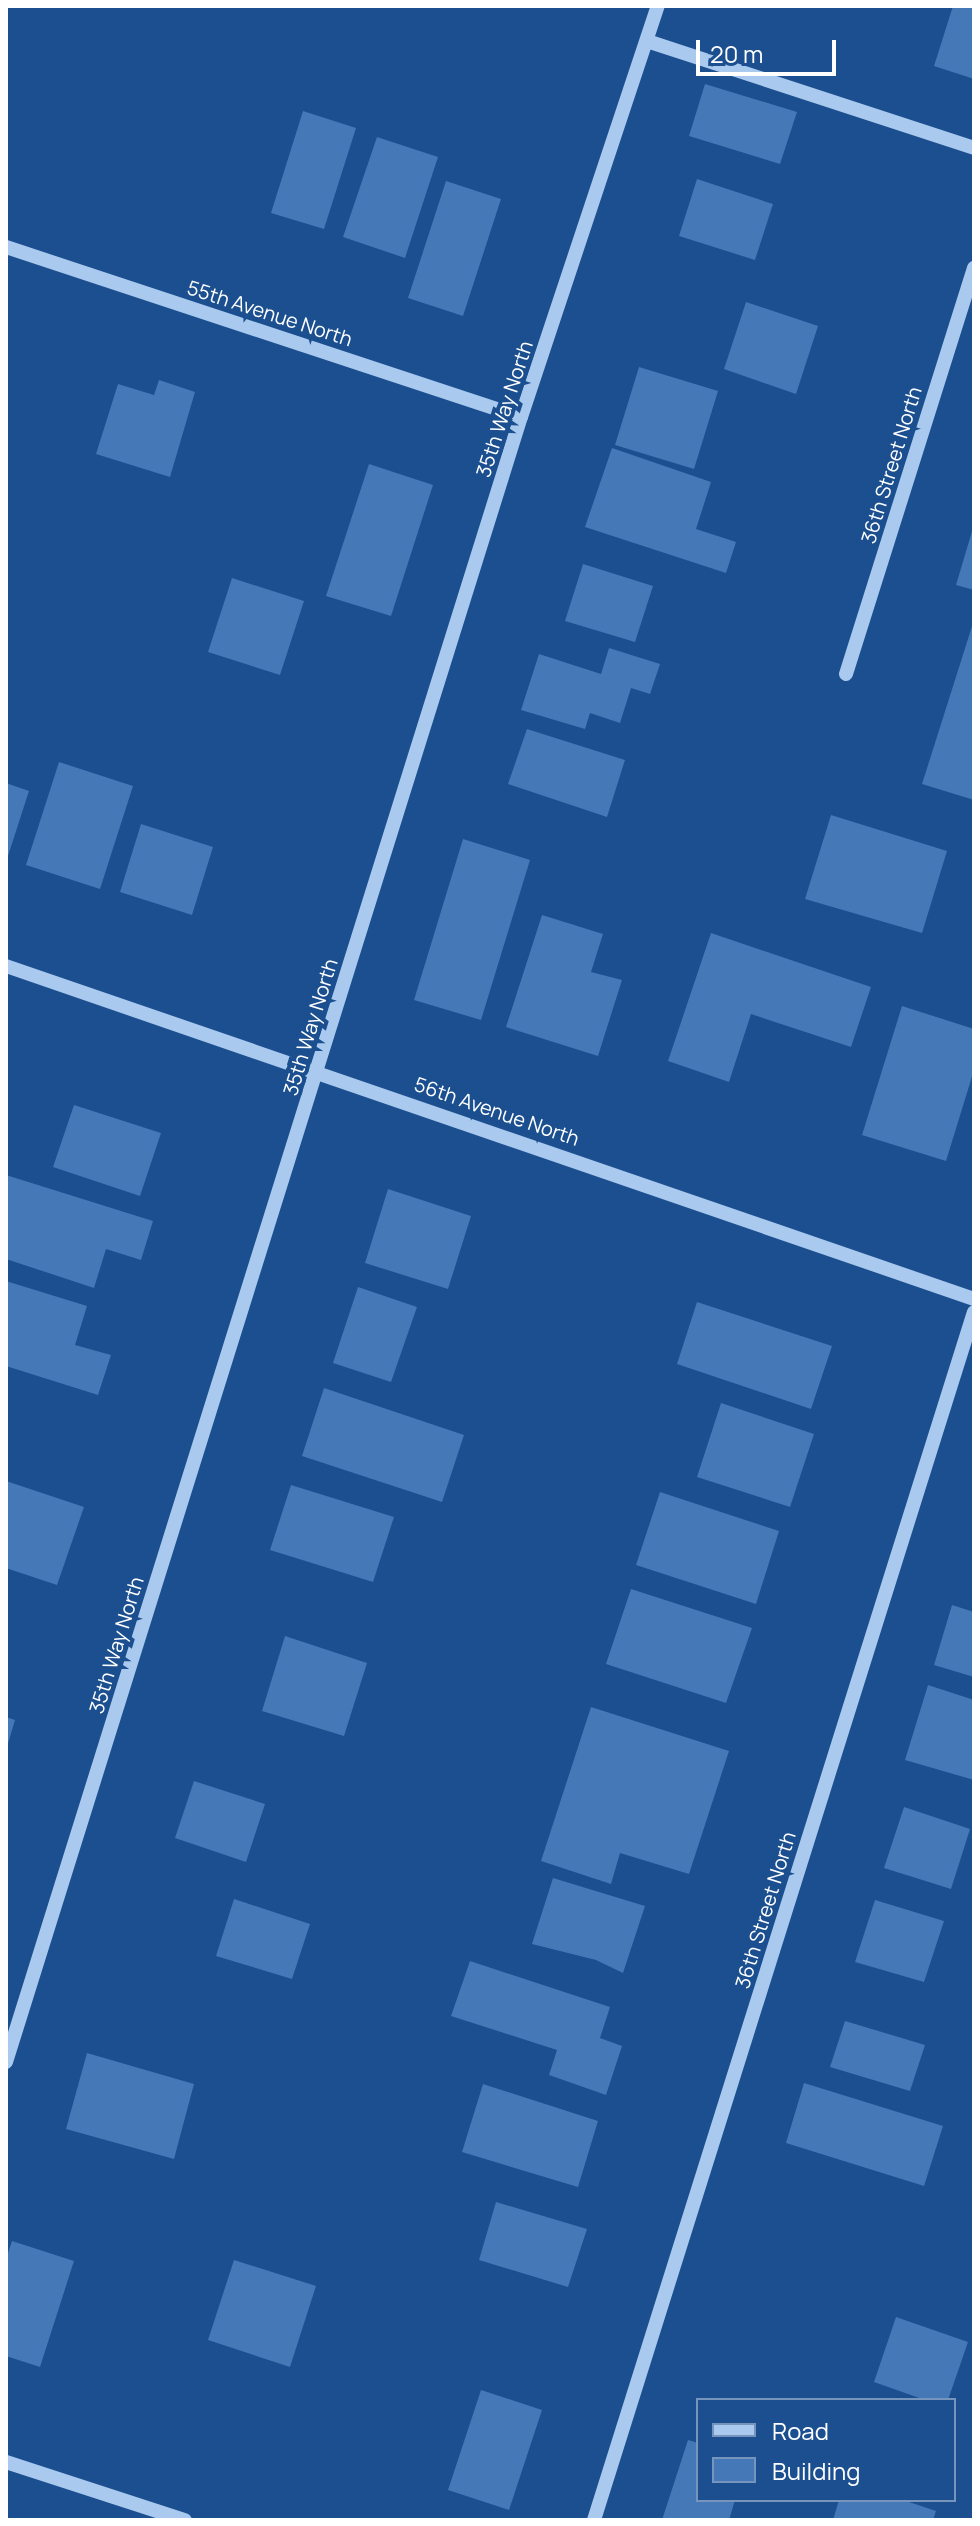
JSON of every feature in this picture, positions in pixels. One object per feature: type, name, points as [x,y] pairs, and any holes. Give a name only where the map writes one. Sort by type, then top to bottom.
[{"type":"street","name":"35th Way North","points":[[6,2062],[521,417],[658,6]]},
{"type":"street","points":[[647,41],[974,148]]},
{"type":"street","name":"55th Avenue North","points":[[6,247],[521,417]]},
{"type":"street","name":"36th Street North","points":[[846,674],[974,268]]},
{"type":"street","name":"56th Avenue North","points":[[6,966],[318,1070],[974,1299]]},
{"type":"street","name":"36th Street North","points":[[594,2520],[974,1312]]},
{"type":"street","points":[[6,2462],[185,2520]]},
{"type":"building","points":[[953,6],[974,6],[974,79],[934,66]]},
{"type":"building","points":[[705,84],[797,112],[780,164],[689,136]]},
{"type":"building","points":[[303,111],[356,128],[324,229],[271,213]]},
{"type":"building","points":[[377,137],[438,157],[405,258],[343,237]]},
{"type":"building","points":[[697,179],[773,204],[755,260],[679,236]]},
{"type":"building","points":[[446,181],[501,199],[463,316],[408,298]]},
{"type":"building","points":[[746,302],[818,326],[796,394],[724,369]]},
{"type":"building","points":[[639,367],[718,391],[694,469],[615,445]]},
{"type":"building","points":[[159,380],[195,392],[170,477],[96,454],[118,384],[154,395]]},
{"type":"building","points":[[612,448],[711,482],[696,529],[736,542],[726,573],[585,527]]},
{"type":"building","points":[[369,464],[433,485],[391,616],[326,596]]},
{"type":"building","points":[[974,528],[974,590],[956,585]]},
{"type":"building","points":[[583,564],[653,586],[635,642],[565,621]]},
{"type":"building","points":[[232,578],[304,601],[280,675],[208,652]]},
{"type":"building","points":[[974,620],[974,800],[922,784]]},
{"type":"building","points":[[609,648],[660,664],[650,694],[631,688],[620,723],[590,713],[585,729],[521,710],[539,654],[601,674]]},
{"type":"building","points":[[527,729],[625,760],[607,817],[508,784]]},
{"type":"building","points":[[59,762],[133,786],[100,889],[26,865]]},
{"type":"building","points":[[6,783],[29,791],[7,859],[6,859]]},
{"type":"building","points":[[831,815],[947,851],[922,933],[805,899]]},
{"type":"building","points":[[141,824],[213,847],[192,915],[120,892]]},
{"type":"building","points":[[463,839],[530,860],[481,1020],[414,1000]]},
{"type":"building","points":[[542,915],[603,934],[591,972],[622,980],[598,1056],[506,1027]]},
{"type":"building","points":[[711,933],[871,987],[851,1047],[751,1014],[729,1082],[668,1061]]},
{"type":"building","points":[[902,1006],[974,1029],[974,1070],[946,1161],[862,1135]]},
{"type":"building","points":[[74,1105],[161,1133],[140,1196],[53,1167]]},
{"type":"building","points":[[6,1175],[153,1221],[141,1260],[106,1249],[94,1288],[6,1259]]},
{"type":"building","points":[[388,1189],[471,1216],[448,1289],[365,1263]]},
{"type":"building","points":[[6,1281],[87,1306],[75,1345],[111,1355],[98,1395],[6,1366]]},
{"type":"building","points":[[358,1287],[417,1307],[391,1382],[333,1363]]},
{"type":"building","points":[[697,1302],[832,1346],[811,1409],[677,1364]]},
{"type":"building","points":[[324,1388],[464,1435],[442,1502],[302,1456]]},
{"type":"building","points":[[721,1403],[814,1434],[790,1507],[697,1477]]},
{"type":"building","points":[[6,1481],[84,1507],[57,1585],[6,1568]]},
{"type":"building","points":[[291,1485],[394,1517],[373,1582],[270,1550]]},
{"type":"building","points":[[660,1492],[779,1531],[756,1604],[636,1565]]},
{"type":"building","points":[[631,1589],[752,1628],[726,1703],[606,1664]]},
{"type":"building","points":[[952,1605],[974,1612],[974,1677],[934,1665]]},
{"type":"building","points":[[285,1636],[367,1663],[344,1736],[262,1711]]},
{"type":"building","points":[[928,1685],[974,1700],[974,1780],[905,1760]]},
{"type":"building","points":[[591,1707],[729,1751],[689,1874],[620,1853],[611,1884],[541,1861]]},
{"type":"building","points":[[6,1717],[15,1720],[7,1747],[6,1747]]},
{"type":"building","points":[[194,1781],[265,1804],[246,1862],[175,1838]]},
{"type":"building","points":[[904,1807],[970,1829],[951,1889],[884,1868]]},
{"type":"building","points":[[553,1878],[645,1906],[623,1973],[596,1960],[532,1944]]},
{"type":"building","points":[[234,1899],[310,1924],[292,1979],[216,1956]]},
{"type":"building","points":[[875,1900],[944,1921],[924,1982],[855,1962]]},
{"type":"building","points":[[470,1961],[610,2007],[600,2038],[622,2046],[606,2095],[549,2075],[557,2050],[451,2016]]},
{"type":"building","points":[[845,2021],[925,2045],[910,2091],[830,2067]]},
{"type":"building","points":[[87,2053],[194,2084],[174,2159],[66,2129]]},
{"type":"building","points":[[804,2083],[943,2126],[924,2186],[786,2143]]},
{"type":"building","points":[[483,2084],[598,2121],[578,2187],[462,2152]]},
{"type":"building","points":[[496,2202],[587,2229],[568,2287],[479,2260]]},
{"type":"building","points":[[12,2241],[74,2261],[40,2367],[6,2356],[6,2259]]},
{"type":"building","points":[[234,2260],[316,2286],[290,2367],[208,2340]]},
{"type":"building","points":[[896,2317],[968,2342],[949,2398],[919,2398],[874,2382]]},
{"type":"building","points":[[481,2390],[542,2410],[509,2510],[448,2490]]},
{"type":"building","points":[[688,2440],[696,2442],[696,2502],[734,2502],[729,2520],[662,2520]]},
{"type":"building","points":[[838,2502],[909,2502],[936,2511],[933,2520],[833,2520]]}]
